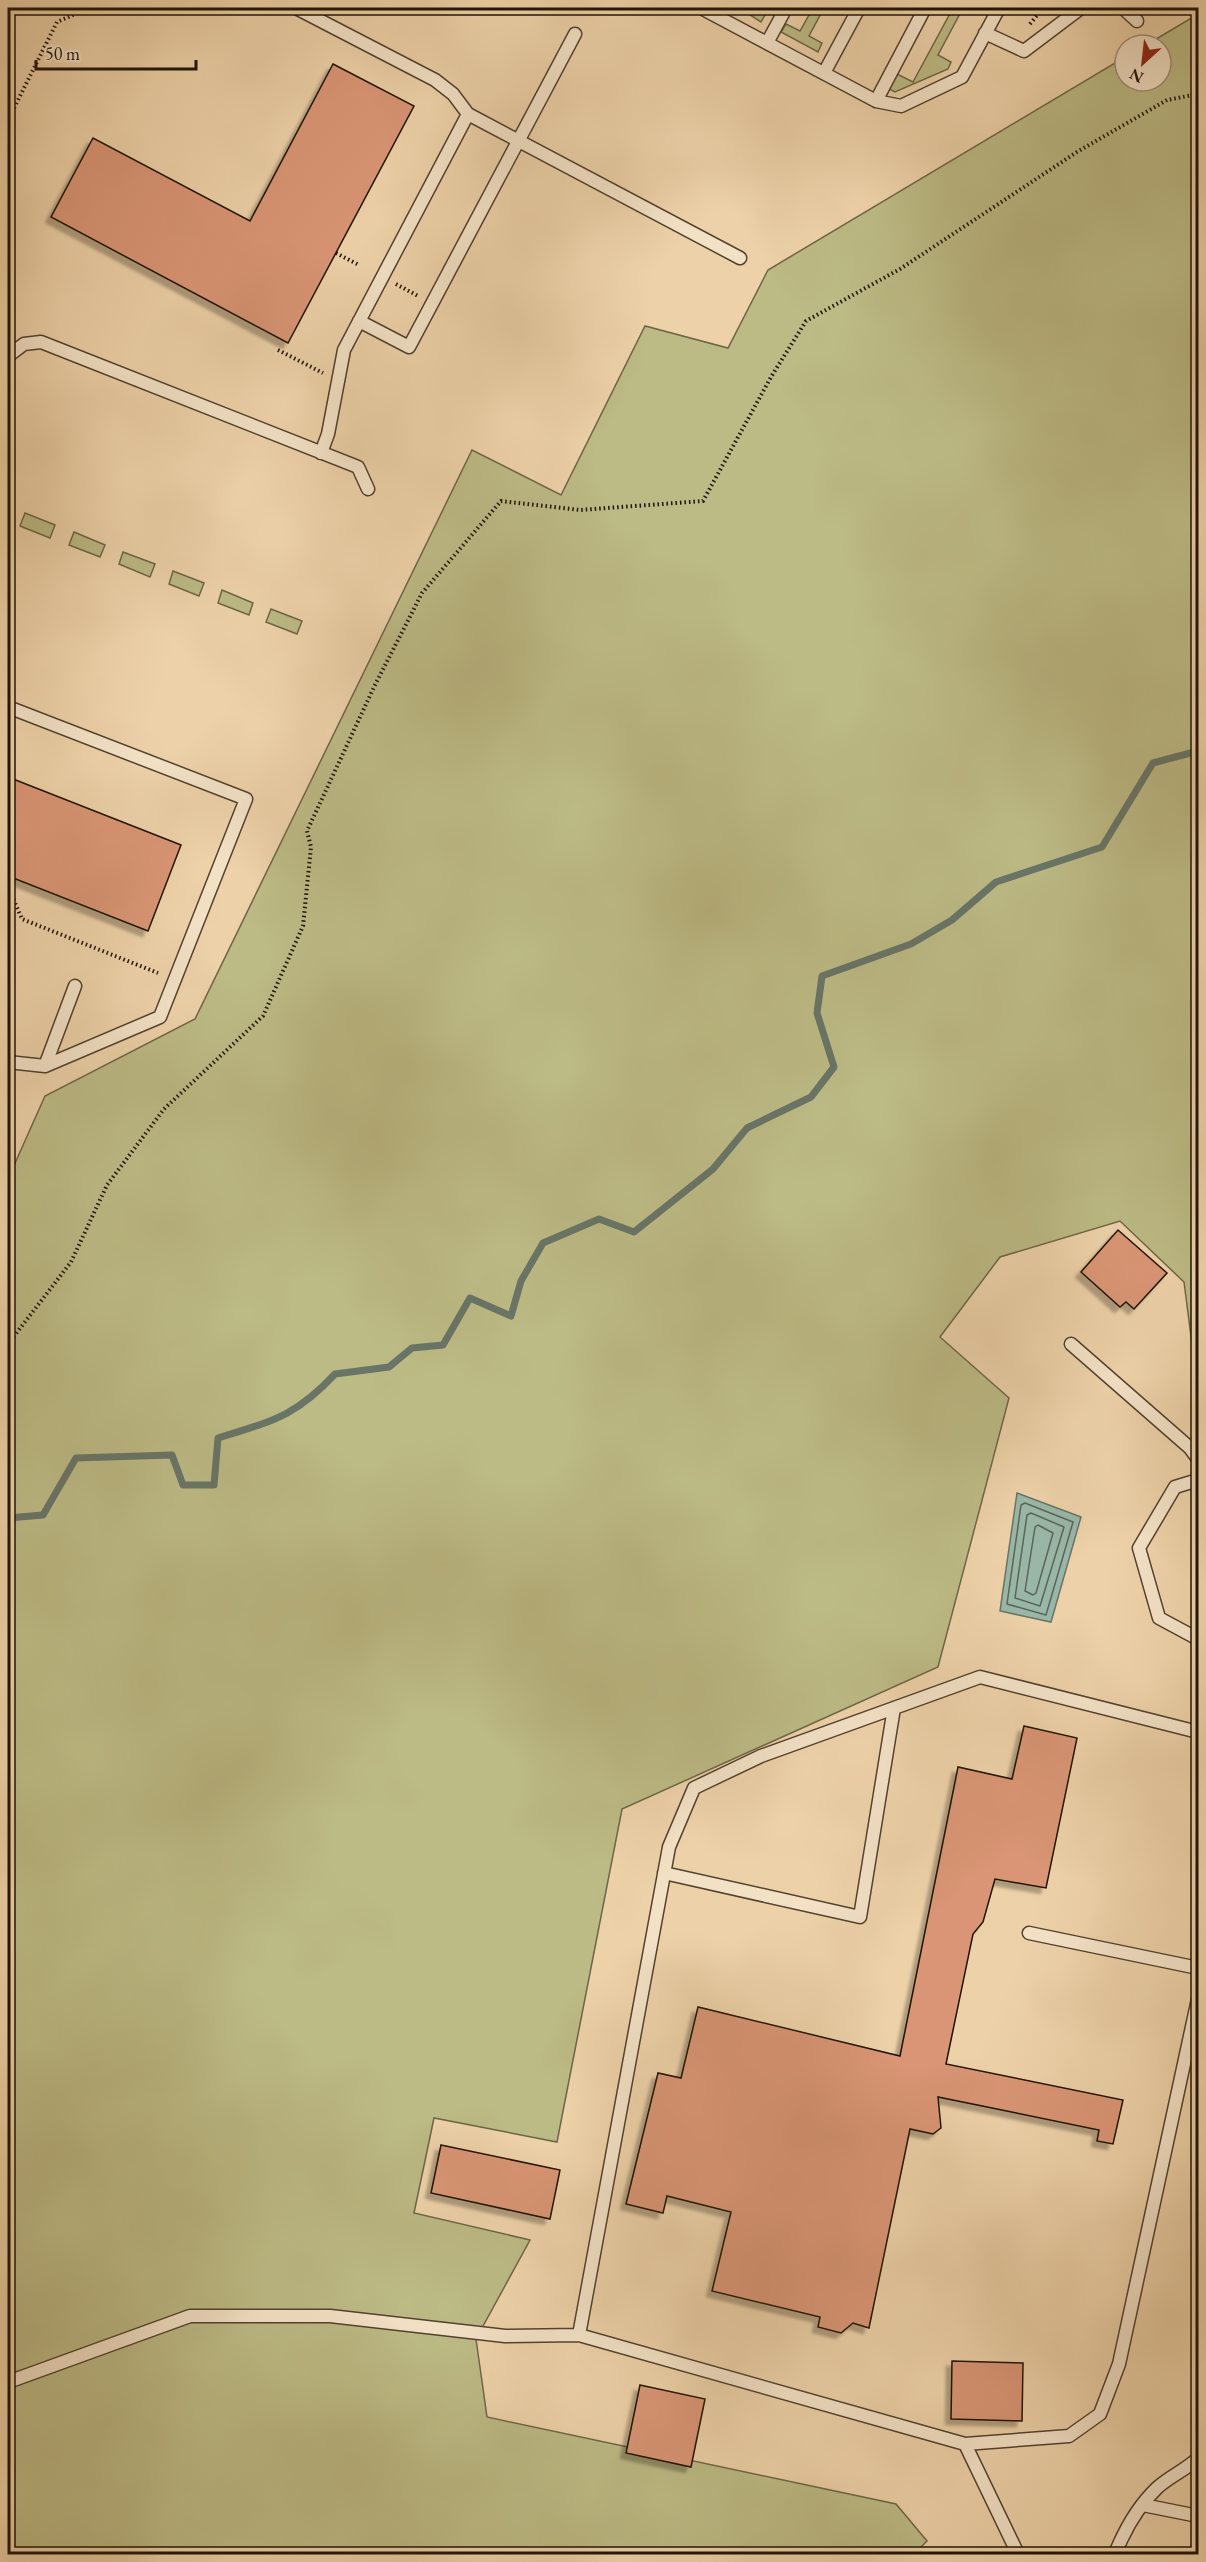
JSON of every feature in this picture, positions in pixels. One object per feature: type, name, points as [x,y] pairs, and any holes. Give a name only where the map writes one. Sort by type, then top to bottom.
[{"type":"lane","points":[[296,8],[435,80],[453,94],[468,114],[740,258]]},
{"type":"lane","points":[[701,8],[876,100],[901,106],[962,77],[999,8]]},
{"type":"lane","points":[[767,43],[786,8]]},
{"type":"lane","points":[[824,73],[858,8]]},
{"type":"lane","points":[[876,100],[925,8]]},
{"type":"lane","points":[[985,33],[1024,51],[1081,8]]},
{"type":"lane","points":[[1123,8],[1137,21]]},
{"type":"lane","points":[[359,321],[409,347],[575,34]]},
{"type":"lane","points":[[321,453],[328,434],[344,350],[468,114]]},
{"type":"lane","points":[[8,356],[24,344],[41,342],[358,467],[368,489]]},
{"type":"lane","points":[[8,707],[246,799],[160,1017],[45,1066],[8,1062]]},
{"type":"lane","points":[[45,1066],[75,986]]},
{"type":"lane","points":[[1071,1344],[1190,1448],[1198,1459]]},
{"type":"lane","points":[[1198,1480],[1175,1487],[1139,1548],[1159,1618],[1198,1639]]},
{"type":"lane","points":[[579,2335],[669,1847],[694,1788],[761,1756],[980,1677],[1198,1732]]},
{"type":"lane","points":[[664,1873],[860,1917],[894,1708]]},
{"type":"lane","points":[[1029,1933],[1198,1968]]},
{"type":"lane","points":[[8,2382],[190,2316],[330,2316],[505,2336],[579,2335],[965,2444],[1069,2436],[1100,2414],[1119,2364],[1198,1999]]},
{"type":"lane","points":[[965,2444],[1018,2554]]},
{"type":"lane","points":[[1115,2554],[1128,2523],[1158,2487],[1198,2458]]},
{"type":"lane","points":[[1143,2505],[1198,2516]]},
{"type":"path","points":[[8,120],[57,22],[89,8]]},
{"type":"path","points":[[8,1344],[71,1262],[107,1185],[164,1109],[263,1016],[303,926],[311,847],[307,831],[374,687],[422,593],[501,501],[580,510],[703,501],[771,377],[806,321],[900,269],[1077,152],[1167,100],[1198,94]]},
{"type":"path","points":[[336,253],[359,265]]},
{"type":"path","points":[[395,284],[432,304]]},
{"type":"path","points":[[278,350],[323,374]]},
{"type":"path","points":[[8,887],[22,919],[158,973]]},
{"type":"shaded area","points":[[739,8],[755,8],[766,13],[761,22]]},
{"type":"shaded area","points":[[813,8],[824,8],[809,36],[822,43],[818,52],[781,32],[786,24],[800,31]]},
{"type":"shaded area","points":[[953,8],[963,8],[938,55],[951,62],[948,69],[895,92],[889,89],[897,74],[913,82]]},
{"type":"shaded area","points":[[1198,14],[1198,1371],[1195,1367],[1184,1282],[1120,1221],[1000,1257],[940,1337],[1009,1398],[938,1667],[622,1809],[557,2142],[434,2118],[414,2213],[530,2240],[476,2339],[487,2417],[896,2504],[927,2541],[914,2554],[8,2554],[8,1179],[45,1096],[195,1019],[472,450],[561,495],[645,326],[728,348],[768,270],[1113,64],[1113,93],[1173,93],[1173,33],[1166,33]]},
{"type":"shaded area","points":[[25,513],[55,525],[50,538],[20,526]]},
{"type":"shaded area","points":[[74,532],[105,545],[100,557],[69,545]]},
{"type":"shaded area","points":[[123,552],[155,564],[150,577],[119,564]]},
{"type":"shaded area","points":[[173,571],[204,583],[199,596],[169,584]]},
{"type":"shaded area","points":[[222,590],[253,603],[249,615],[218,603]]},
{"type":"shaded area","points":[[271,609],[302,621],[297,634],[266,622]]},
{"type":"water","points":[[1017,1493],[1081,1517],[1051,1622],[1000,1611]]},
{"type":"building","points":[[333,64],[414,106],[288,343],[51,217],[93,138],[250,221]]},
{"type":"building","points":[[8,777],[181,845],[148,931],[8,876]]},
{"type":"building","points":[[1118,1230],[1167,1273],[1134,1309],[1126,1302],[1120,1307],[1081,1272]]},
{"type":"building","points":[[1024,1726],[1077,1738],[1046,1888],[995,1879],[983,1922],[973,1934],[946,2064],[1123,2100],[1113,2144],[1097,2141],[1099,2130],[938,2097],[941,2128],[933,2134],[910,2129],[869,2328],[853,2323],[841,2333],[818,2327],[820,2317],[712,2291],[731,2212],[667,2196],[663,2213],[626,2204],[658,2073],[681,2078],[698,2007],[900,2056],[958,1767],[1012,1779]]},
{"type":"building","points":[[441,2145],[560,2170],[550,2219],[431,2193]]},
{"type":"building","points":[[952,2361],[1023,2363],[1022,2421],[951,2419]]},
{"type":"building","points":[[640,2385],[705,2399],[691,2467],[626,2453]]},
{"type":"waterway","points":[[8,1518],[43,1515],[76,1458],[172,1455],[183,1485],[214,1485],[218,1438],[268,1422],[295,1409],[335,1374],[389,1367],[412,1348],[443,1345],[470,1298],[511,1316],[521,1281],[543,1243],[599,1219],[634,1232],[713,1169],[747,1128],[811,1097],[834,1067],[817,1013],[822,976],[911,944],[952,920],[996,882],[1102,847],[1153,763],[1198,751]]}]
